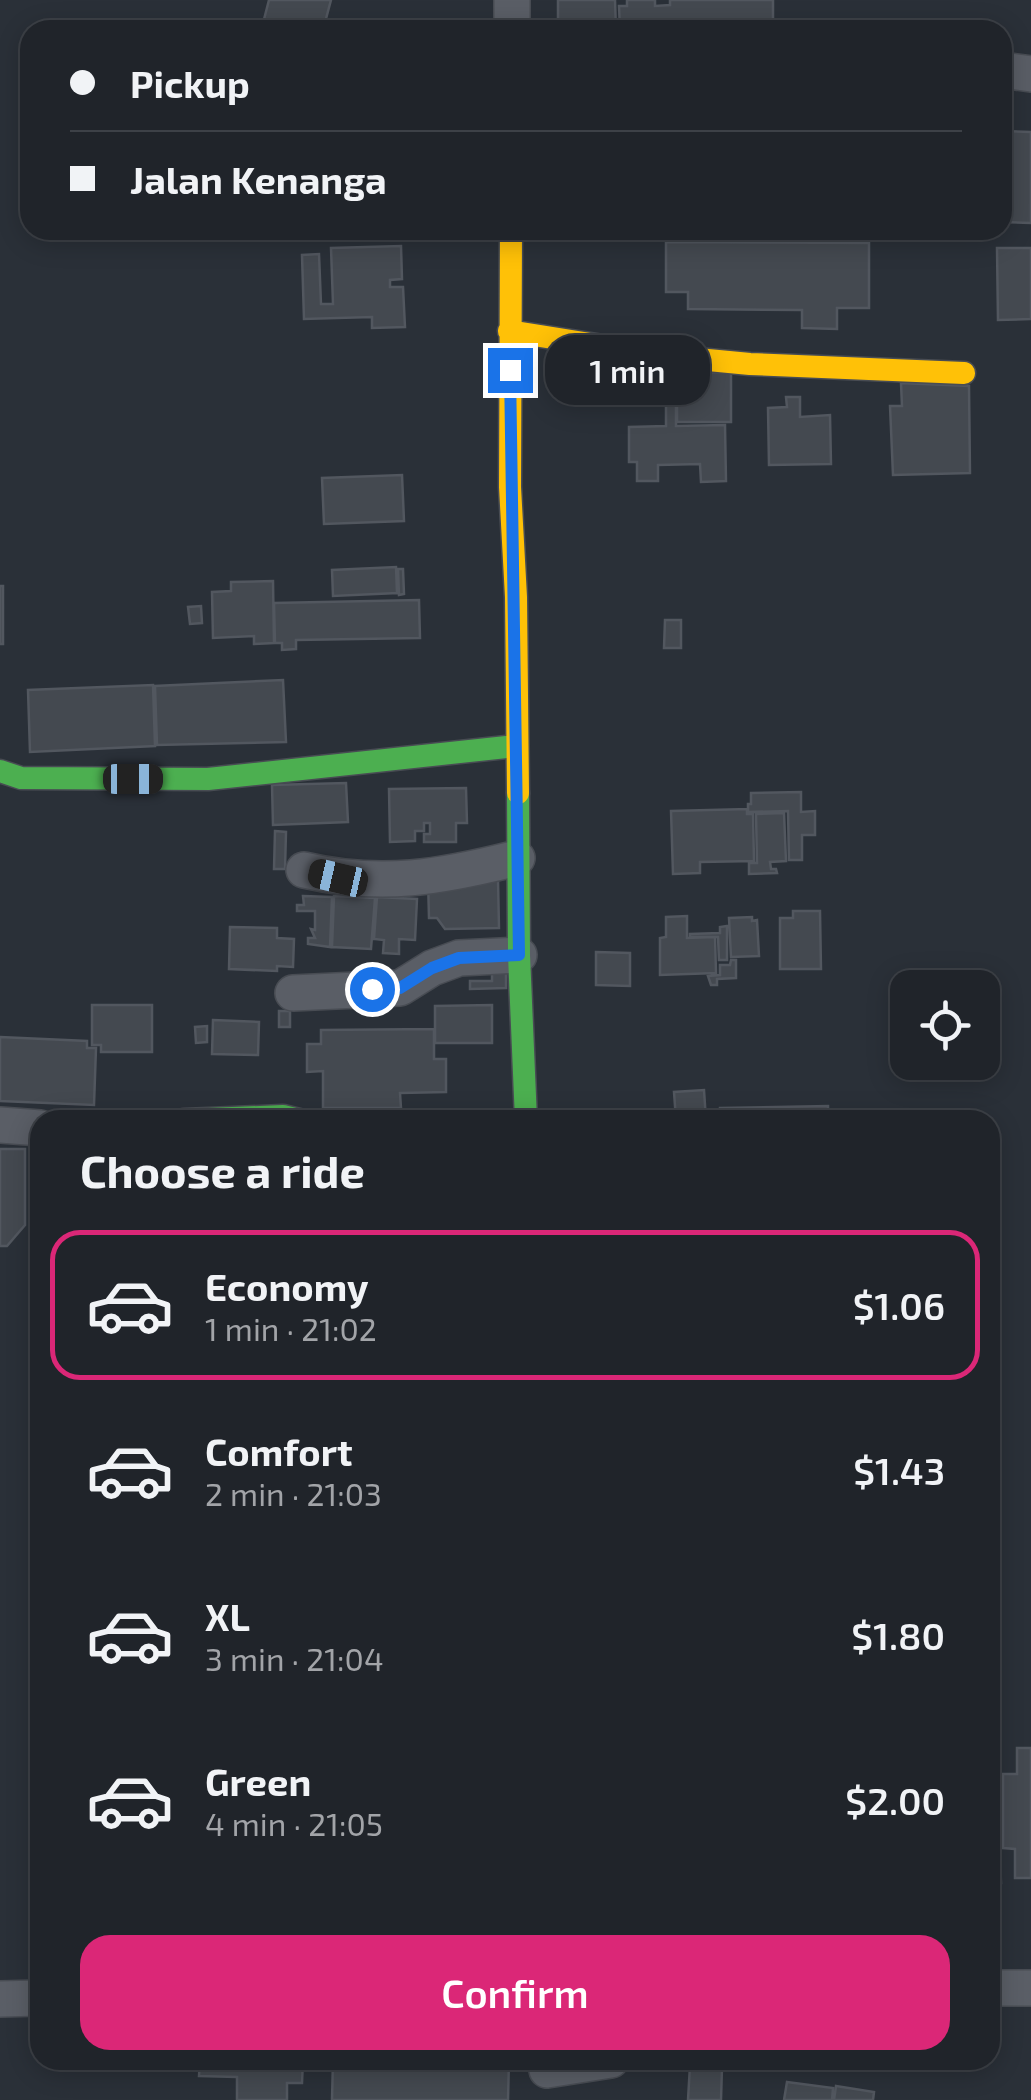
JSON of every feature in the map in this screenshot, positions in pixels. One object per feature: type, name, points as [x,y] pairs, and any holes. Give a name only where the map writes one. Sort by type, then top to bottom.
[{"type":"street","points":[[511,240],[519,1110]]},
{"type":"street","points":[[510,331],[733,363],[964,373]]},
{"type":"street","points":[[0,771],[21,778],[208,780],[516,746]]},
{"type":"street","points":[[304,870],[338,878],[413,880],[517,858]]},
{"type":"street","points":[[293,993],[400,988],[432,968],[459,958],[519,955]]},
{"type":"street","points":[[0,1125],[30,1127]]},
{"type":"street","points":[[1000,1988],[1031,1988]]},
{"type":"street","points":[[0,1999],[30,1998]]},
{"type":"street","points":[[547,2077],[573,2070]]},
{"type":"building","points":[[269,0],[331,0],[326,20],[264,20]]},
{"type":"building","points":[[558,0],[615,0],[616,20],[558,20]]},
{"type":"building","points":[[627,0],[655,0],[655,6],[670,5],[670,0],[773,0],[773,20],[620,20],[619,6],[627,6]]},
{"type":"building","points":[[1012,131],[1031,132],[1031,223],[1012,222]]},
{"type":"building","points":[[666,242],[869,243],[869,308],[837,308],[837,329],[802,328],[802,310],[688,309],[688,292],[666,292]]},
{"type":"building","points":[[401,246],[402,279],[390,280],[390,287],[403,287],[405,327],[372,328],[372,317],[304,319],[302,255],[319,254],[321,304],[333,304],[331,248]]},
{"type":"building","points":[[997,248],[1031,248],[1031,319],[998,320]]},
{"type":"building","points":[[676,358],[676,426],[725,425],[726,481],[701,482],[700,464],[658,465],[658,481],[637,481],[637,462],[629,462],[629,427],[666,426],[666,359]]},
{"type":"building","points":[[731,372],[731,422],[677,422],[677,373]]},
{"type":"building","points":[[901,383],[969,386],[970,473],[893,475],[890,406],[902,406]]},
{"type":"building","points":[[786,397],[800,397],[800,417],[830,415],[831,464],[769,465],[768,408],[787,407]]},
{"type":"building","points":[[402,475],[404,521],[324,524],[322,478]]},
{"type":"building","points":[[396,567],[397,593],[333,596],[332,570]]},
{"type":"building","points":[[398,569],[403,569],[404,594],[399,595]]},
{"type":"building","points":[[273,581],[274,643],[254,644],[254,636],[213,638],[212,592],[231,591],[231,582]]},
{"type":"building","points":[[3,586],[3,644],[0,644]]},
{"type":"building","points":[[419,600],[420,638],[296,640],[296,649],[282,650],[282,643],[275,643],[274,603]]},
{"type":"building","points":[[201,606],[202,623],[190,624],[188,607]]},
{"type":"building","points":[[665,620],[681,620],[681,648],[664,648]]},
{"type":"building","points":[[283,680],[286,742],[157,745],[155,686]]},
{"type":"building","points":[[153,685],[155,746],[30,752],[28,690]]},
{"type":"building","points":[[346,783],[348,822],[273,825],[272,785]]},
{"type":"building","points":[[466,788],[467,823],[456,823],[456,842],[424,842],[424,834],[430,834],[430,823],[424,823],[424,831],[415,831],[415,841],[390,842],[389,789]]},
{"type":"building","points":[[801,792],[801,812],[815,811],[815,835],[802,835],[802,860],[789,860],[788,811],[748,812],[748,804],[751,793]]},
{"type":"building","points":[[747,809],[747,814],[753,814],[754,861],[700,862],[700,873],[673,874],[671,811]]},
{"type":"building","points":[[784,813],[786,861],[770,862],[777,873],[749,874],[749,863],[757,863],[756,814]]},
{"type":"building","points":[[275,831],[286,832],[285,869],[274,869]]},
{"type":"building","points":[[498,879],[499,928],[445,929],[437,918],[429,918],[428,880]]},
{"type":"building","points":[[303,896],[332,897],[330,947],[308,944],[308,938],[315,938],[311,929],[315,930],[315,911],[297,911],[297,905],[304,905]]},
{"type":"building","points":[[334,896],[375,898],[371,949],[332,947]]},
{"type":"building","points":[[377,897],[417,899],[415,940],[399,939],[399,954],[383,953],[384,940],[374,939]]},
{"type":"building","points":[[793,911],[820,911],[821,969],[780,969],[780,918],[793,918]]},
{"type":"building","points":[[687,916],[687,938],[715,937],[716,973],[660,975],[660,938],[666,937],[666,917]]},
{"type":"building","points":[[752,917],[752,921],[757,920],[759,956],[731,957],[729,918]]},
{"type":"building","points":[[727,926],[727,960],[719,960],[718,937],[690,937],[720,933],[720,927]]},
{"type":"building","points":[[230,927],[277,928],[277,938],[294,939],[293,967],[277,966],[277,971],[229,969]]},
{"type":"building","points":[[596,952],[630,953],[630,986],[596,985]]},
{"type":"building","points":[[731,960],[736,960],[736,978],[717,979],[717,985],[711,985],[708,976],[720,975],[720,965],[730,965]]},
{"type":"building","points":[[492,970],[506,970],[506,988],[470,989],[470,981],[492,981]]},
{"type":"building","points":[[92,1005],[152,1005],[152,1052],[101,1052],[101,1045],[92,1045]]},
{"type":"building","points":[[492,1005],[492,1043],[435,1043],[435,1006]]},
{"type":"building","points":[[279,1011],[290,1011],[290,1027],[279,1027]]},
{"type":"building","points":[[213,1020],[259,1022],[258,1055],[212,1054]]},
{"type":"building","points":[[207,1026],[207,1042],[196,1043],[195,1027]]},
{"type":"building","points":[[434,1029],[434,1059],[446,1059],[446,1092],[400,1093],[401,1108],[323,1108],[323,1071],[307,1072],[307,1044],[321,1044],[321,1030]]},
{"type":"building","points":[[0,1037],[87,1041],[87,1048],[96,1048],[94,1105],[0,1101]]},
{"type":"building","points":[[704,1090],[705,1110],[675,1110],[674,1092]]},
{"type":"building","points":[[828,1106],[828,1110],[720,1110]]},
{"type":"building","points":[[0,1149],[25,1149],[25,1225],[7,1246],[0,1246]]},
{"type":"building","points":[[1017,1748],[1031,1748],[1031,1878],[1015,1878],[1015,1849],[1003,1848],[1003,1774],[1017,1774]]},
{"type":"building","points":[[199,2070],[303,2070],[302,2083],[287,2083],[287,2100],[237,2100],[237,2077],[199,2076]]},
{"type":"building","points":[[333,2070],[509,2070],[508,2100],[332,2100]]},
{"type":"building","points":[[690,2070],[722,2070],[721,2100],[688,2100]]},
{"type":"building","points":[[787,2082],[833,2088],[832,2100],[784,2100]]},
{"type":"building","points":[[836,2086],[874,2092],[873,2100],[834,2100]]},
{"type":"traffic: fast","points":[[0,771],[21,778],[208,779],[516,746]]},
{"type":"traffic: fast","points":[[518,793],[526,1110]]},
{"type":"traffic: slow","points":[[511,240],[510,487],[516,597],[518,793]]},
{"type":"traffic: slow","points":[[509,331],[666,356],[750,364],[964,373]]},
{"type":"route","points":[[372,989],[400,988],[432,968],[459,958],[519,955],[510,370]]}]
